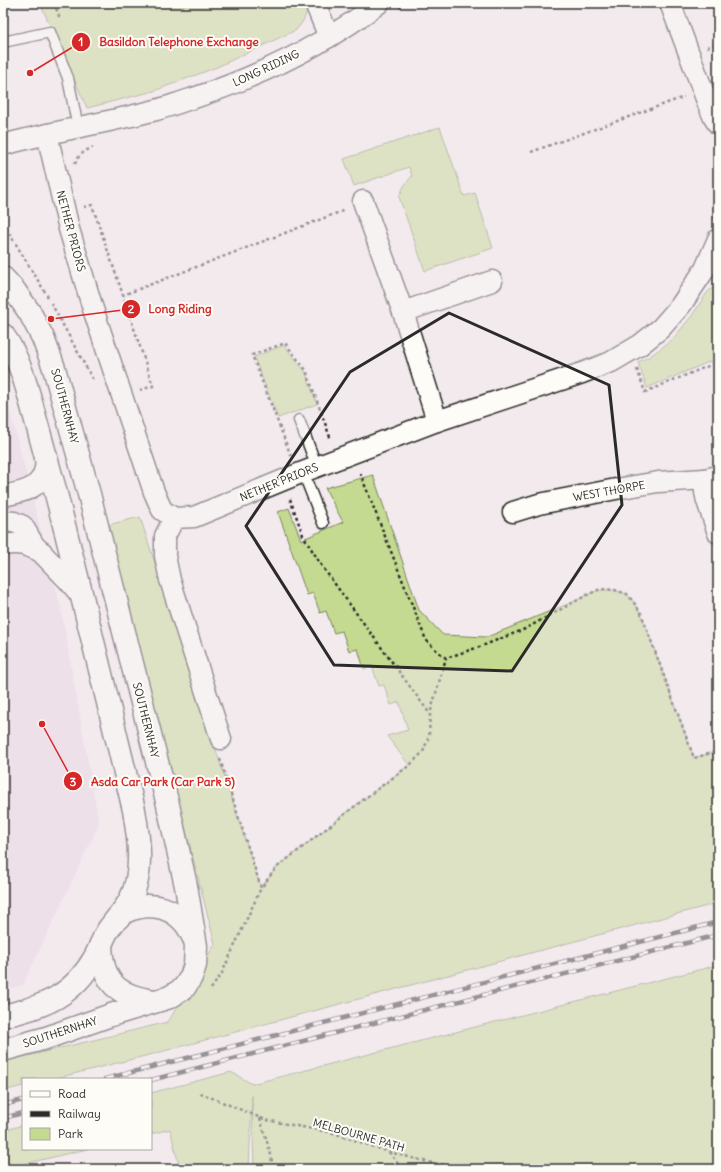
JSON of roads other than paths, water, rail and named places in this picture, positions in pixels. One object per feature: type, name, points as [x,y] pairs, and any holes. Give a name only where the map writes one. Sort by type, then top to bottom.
[{"type":"street","points":[[315,3],[329,37]]},
{"type":"street","points":[[670,3],[708,104],[718,124]]},
{"type":"street","name":"LONG RIDING","points":[[3,145],[158,110],[219,90],[278,64],[388,7]]},
{"type":"street","name":"NETHER PRIORS","points":[[47,134],[69,229],[93,309],[154,492],[162,510],[174,518],[194,516],[305,470],[437,421],[611,362],[640,345],[661,328],[711,271],[715,231]]},
{"type":"street","points":[[357,205],[403,312],[437,421]]},
{"type":"street","name":"SOUTHERNHAY","points":[[3,278],[14,290],[30,313],[43,338],[54,368],[89,494],[170,813],[185,879],[196,946],[195,965],[192,977],[184,988],[170,997],[111,1015],[46,1038],[3,1050]]},
{"type":"street","points":[[403,312],[492,281]]},
{"type":"street","points":[[3,335],[8,341],[17,359],[24,378],[82,597],[134,810],[138,831],[139,870],[136,888],[129,902],[108,930],[95,957],[87,970],[76,983],[62,995],[42,1006],[3,1016]]},
{"type":"street","points":[[3,496],[27,491],[34,486],[41,479],[45,468],[45,455]]},
{"type":"street","points":[[712,478],[705,492],[706,501],[718,533]]},
{"type":"street","name":"WEST THORPE","points":[[513,512],[538,504],[616,489],[658,482],[712,478]]},
{"type":"street","points":[[174,518],[165,536],[165,556],[170,580],[220,746]]},
{"type":"street","points":[[3,521],[14,522],[22,526],[34,545],[68,580],[82,597]]},
{"type":"street","points":[[3,530],[22,526]]},
{"type":"street","points":[[3,545],[13,543],[26,545],[42,552]]},
{"type":"street","points":[[3,555],[22,551],[42,552]]},
{"type":"street","points":[[117,919],[127,911],[140,907],[156,906],[170,910],[181,918],[190,929],[196,946]]},
{"type":"street","points":[[101,944],[101,959],[112,984],[123,993],[138,999],[155,1001]]},
{"type":"lane","points":[[3,42],[50,32],[68,78],[78,128]]},
{"type":"lane","points":[[299,420],[305,470],[323,523]]},
{"type":"railway","points":[[109,1078],[718,922]]},
{"type":"railway","points":[[152,1080],[718,935]]},
{"type":"railway","points":[[3,1105],[22,1100]]},
{"type":"railway","points":[[3,1118],[22,1113]]},
{"type":"place","name":"Basildon Telephone Exchange","points":[[30,73]]},
{"type":"place","name":"Long Riding","points":[[51,319]]},
{"type":"place","name":"Asda Car Park (Car Park 5)","points":[[42,724]]}]
